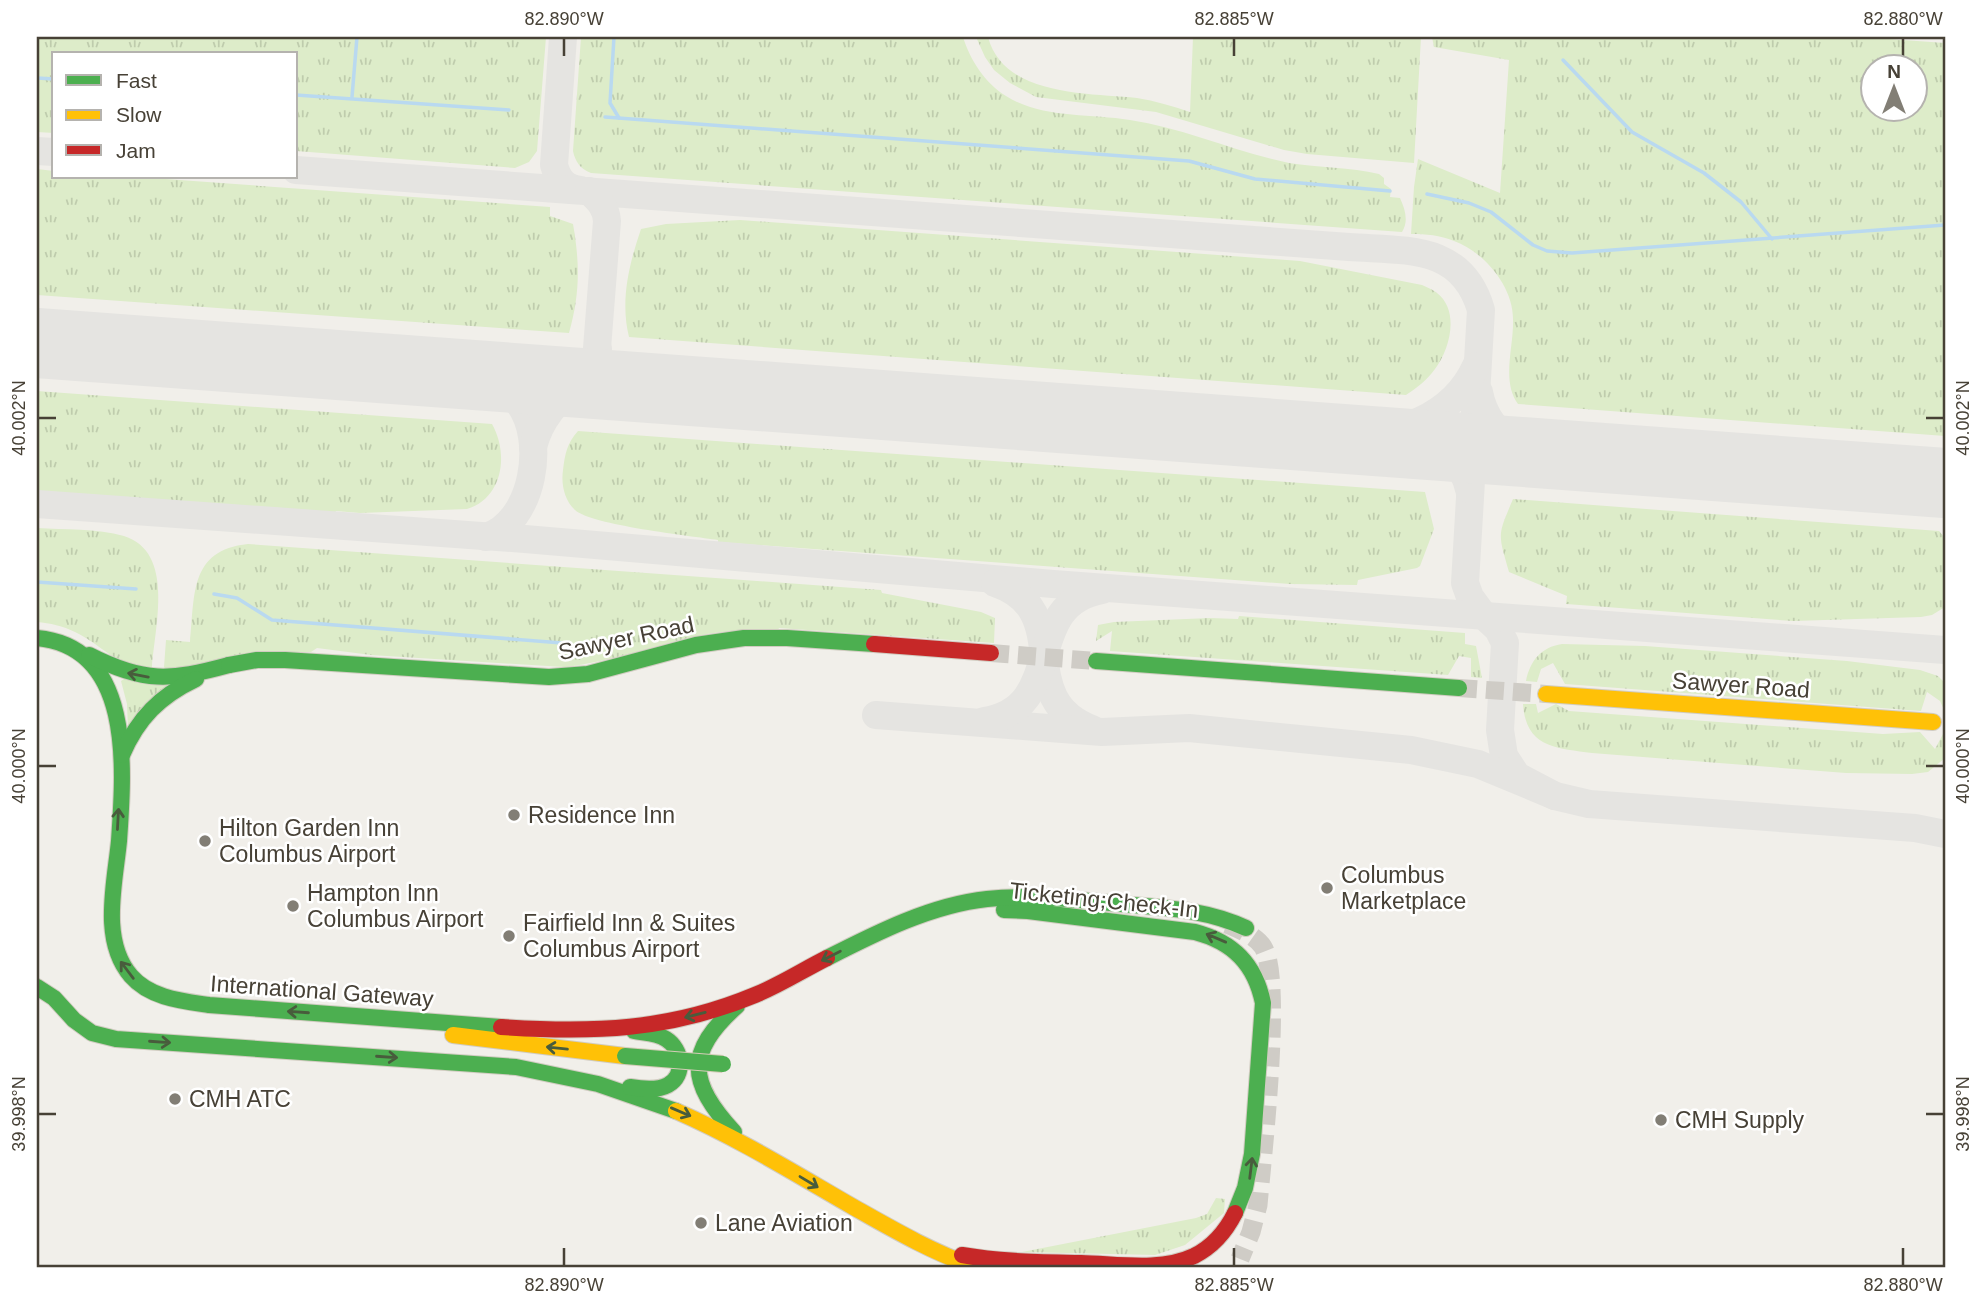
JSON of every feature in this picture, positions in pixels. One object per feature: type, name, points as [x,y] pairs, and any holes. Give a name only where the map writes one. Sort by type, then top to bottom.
[{"type":"main road","name":"Sawyer Road","points":[[229,665],[257,660],[295,660],[550,677],[588,674],[722,640],[764,637],[991,653]]},
{"type":"main road","points":[[37,638],[56,641],[119,671],[147,677],[178,677],[229,665]]},
{"type":"main road","name":"International Gateway","points":[[78,650],[99,672],[111,696],[117,724],[119,763],[112,922],[114,943],[120,962],[130,976],[160,996],[209,1005],[345,1016],[524,1028],[616,1029],[701,1014],[756,995],[850,946],[883,932]]},
{"type":"main road","points":[[1096,661],[1459,688]]},
{"type":"main road","points":[[119,763],[131,732],[146,710],[183,685],[229,665]]},
{"type":"main road","name":"Sawyer Road","points":[[1546,694],[1933,722]]},
{"type":"main road","points":[[883,932],[964,903],[1040,897],[1193,910],[1221,916],[1246,928]]},
{"type":"main road","name":"Ticketing;Check-In","points":[[883,932],[948,915],[1028,911],[1206,934],[1226,942],[1244,958],[1257,978],[1262,993],[1261,1052],[1249,1180],[1239,1210],[1224,1230],[1202,1250],[1176,1262],[1151,1264],[987,1259],[946,1252],[906,1237]]},
{"type":"main road","points":[[37,987],[54,998],[74,1020],[92,1033],[116,1039],[516,1067],[639,1088],[659,1088],[673,1081],[680,1062],[672,1044],[659,1036],[616,1029]]},
{"type":"main road","points":[[750,1147],[722,1121],[709,1104],[700,1081],[698,1061],[701,1047],[710,1031],[727,1014],[756,995]]},
{"type":"main road","points":[[345,1016],[444,1034],[625,1056],[723,1064]]},
{"type":"main road","points":[[560,1074],[665,1106],[750,1147],[906,1237],[943,1256],[975,1267]]},
{"type":"green space","points":[[37,37],[546,37],[537,151],[529,162],[515,168],[298,151],[298,52],[52,52],[52,133],[37,132]]},
{"type":"green space","points":[[581,37],[963,37],[974,62],[985,78],[998,91],[1020,103],[1050,112],[1150,124],[1289,163],[1379,174],[1384,178],[1384,184],[1391,189],[1390,197],[1400,198],[1405,211],[1405,224],[1402,232],[591,173],[579,164],[573,151]]},
{"type":"green space","points":[[976,37],[988,37],[997,57],[1011,71],[1030,81],[1073,92],[1144,99],[1190,112],[1193,37],[1421,37],[1414,163],[1284,150],[1156,112],[1036,97],[1010,83],[994,70]]},
{"type":"green space","points":[[1432,37],[1861,37],[1945,43],[1945,436],[1518,404],[1510,385],[1509,374],[1512,307],[1502,283],[1486,262],[1465,246],[1438,236],[1411,234],[1418,159],[1500,193],[1509,60],[1434,47]]},
{"type":"green space","points":[[37,169],[52,171],[52,178],[152,178],[550,207],[550,216],[573,224],[578,266],[577,292],[569,333],[37,295]]},
{"type":"green space","points":[[740,220],[1300,261],[1427,287],[1444,301],[1450,330],[1445,351],[1435,369],[1422,384],[1406,395],[629,337],[625,310],[627,283],[641,229],[666,224]]},
{"type":"green space","points":[[37,391],[492,424],[500,448],[499,474],[488,495],[467,509],[360,513],[336,511],[335,514],[37,492]]},
{"type":"green space","points":[[578,431],[1425,492],[1434,529],[1420,566],[1358,580],[1357,585],[1290,584],[718,542],[620,525],[575,510],[566,497],[562,475],[567,449]]},
{"type":"green space","points":[[1513,499],[1939,531],[1945,538],[1945,607],[1932,615],[1921,617],[1793,621],[1566,604],[1567,596],[1509,572],[1501,535]]},
{"type":"green space","points":[[37,528],[114,533],[140,545],[150,557],[156,574],[158,612],[152,667],[149,670],[118,660],[70,630],[37,622]]},
{"type":"green space","points":[[248,544],[881,590],[882,593],[981,612],[995,618],[994,643],[779,628],[707,634],[600,661],[564,667],[371,655],[317,648],[311,652],[262,652],[168,671],[164,667],[166,640],[190,642],[195,592],[205,565],[215,555],[229,548]]},
{"type":"green space","points":[[1239,616],[1465,633],[1465,644],[1476,646],[1482,678],[1471,677],[1471,658],[1459,656],[1448,675],[1110,651],[1112,631],[1096,641],[1098,625],[1114,622],[1238,619]]},
{"type":"green space","points":[[1562,644],[1645,646],[1847,661],[1920,670],[1938,676],[1945,683],[1945,712],[1940,701],[1927,692],[1921,711],[1565,684],[1553,663],[1541,669],[1537,682],[1526,681],[1530,667],[1538,656],[1548,648]]},
{"type":"green space","points":[[124,679],[170,684],[128,728],[127,704],[121,681]]},
{"type":"green space","points":[[1523,704],[1536,704],[1538,713],[1556,704],[1569,711],[1883,734],[1920,732],[1935,749],[1945,734],[1945,758],[1928,772],[1912,774],[1846,773],[1592,753],[1555,747],[1537,738],[1525,719]]},
{"type":"green space","points":[[1216,1198],[1225,1199],[1224,1213],[1185,1245],[1155,1255],[1022,1252],[1196,1218],[1207,1214]]},
{"type":"waterway","points":[[352,97],[357,37]]},
{"type":"waterway","points":[[614,37],[610,103],[619,118]]},
{"type":"waterway","points":[[1563,60],[1632,132],[1704,173],[1741,202],[1772,239]]},
{"type":"waterway","points":[[37,78],[52,79]]},
{"type":"waterway","points":[[298,95],[509,110]]},
{"type":"waterway","points":[[605,117],[1189,161],[1255,179],[1390,191]]},
{"type":"waterway","points":[[1427,194],[1469,203],[1491,212],[1533,245],[1547,251],[1572,253],[1945,225]]},
{"type":"waterway","points":[[37,582],[136,589]]},
{"type":"waterway","points":[[214,594],[237,598],[272,620],[562,643]]},
{"type":"taxiway","points":[[563,37],[554,165],[563,182],[580,190]]},
{"type":"taxiway","points":[[37,151],[52,152]]},
{"type":"taxiway","points":[[298,170],[1391,249],[1429,255],[1446,262],[1460,273],[1472,289],[1481,310],[1465,583],[1470,597],[1498,629],[1505,643],[1500,730],[1504,756],[1517,776],[1555,796]]},
{"type":"taxiway","points":[[533,447],[550,412],[596,361],[607,221],[601,204],[589,191]]},
{"type":"taxiway","points":[[598,349],[599,364],[604,375],[628,386]]},
{"type":"taxiway","points":[[1343,439],[1402,428],[1438,411],[1466,384],[1476,366]]},
{"type":"taxiway","points":[[462,374],[493,383],[506,390],[518,402],[527,418],[532,436],[531,477],[525,497],[515,515],[502,528],[486,537]]},
{"type":"taxiway","points":[[1479,392],[1486,414],[1499,432],[1538,453]]},
{"type":"taxiway","points":[[1423,444],[1453,460],[1463,472],[1469,489]]},
{"type":"taxiway","points":[[1903,480],[1929,489],[1945,499]]},
{"type":"taxiway","points":[[37,504],[525,539],[1053,584],[1945,650]]},
{"type":"taxiway","points":[[995,583],[1020,596],[1034,613],[1041,633],[1047,677],[1054,697],[1068,715],[1092,729]]},
{"type":"taxiway","points":[[984,721],[1010,712],[1027,697],[1037,678],[1060,615],[1077,599],[1102,590]]},
{"type":"taxiway","points":[[876,715],[1102,732],[1189,728],[1411,750],[1478,764],[1555,796],[1589,804],[1915,828],[1945,834]]},
{"type":"runway","points":[[37,343],[1945,483]]},
{"type":"tunnel","points":[[991,653],[1096,661]]},
{"type":"tunnel","points":[[1459,688],[1546,694]]},
{"type":"tunnel","points":[[1227,924],[1252,936],[1263,947],[1269,966],[1271,995],[1270,1071],[1258,1205],[1240,1259]]},
{"type":"traffic: fast","points":[[37,638],[69,646],[91,663],[107,687],[116,716],[122,780],[113,893],[113,929],[121,962],[139,983],[157,994],[209,1005],[501,1027]]},
{"type":"traffic: fast","points":[[229,665],[257,660],[285,660],[549,677],[588,674],[696,645],[744,638],[874,644]]},
{"type":"traffic: fast","points":[[89,655],[142,675],[173,676],[229,665]]},
{"type":"traffic: fast","points":[[1096,661],[1459,688]]},
{"type":"traffic: fast","points":[[122,755],[143,719],[161,701],[196,679]]},
{"type":"traffic: fast","points":[[827,958],[884,930],[925,914],[945,907],[987,899],[1054,898],[1169,908],[1216,917],[1246,928]]},
{"type":"traffic: fast","points":[[1004,910],[1195,932],[1221,942],[1248,966],[1263,1003],[1252,1154],[1245,1188],[1235,1213]]},
{"type":"traffic: fast","points":[[37,987],[54,998],[74,1020],[92,1033],[116,1039],[516,1067],[598,1084],[676,1111]]},
{"type":"traffic: fast","points":[[734,1132],[708,1098],[701,1082],[699,1068],[701,1053],[708,1038],[737,1006]]},
{"type":"traffic: fast","points":[[630,1087],[664,1087],[678,1075],[680,1062],[676,1049],[666,1039],[634,1031]]},
{"type":"traffic: fast","points":[[625,1056],[723,1064]]},
{"type":"traffic: slow","points":[[1546,694],[1933,722]]},
{"type":"traffic: slow","points":[[453,1035],[625,1056]]},
{"type":"traffic: slow","points":[[676,1111],[744,1145],[914,1240],[975,1267]]},
{"type":"traffic: jam","points":[[874,644],[991,653]]},
{"type":"traffic: jam","points":[[501,1027],[567,1030],[661,1023],[723,1007],[764,991],[827,958]]},
{"type":"traffic: jam","points":[[962,1255],[1021,1261],[1139,1266],[1167,1264],[1194,1256],[1207,1248],[1223,1232],[1235,1213]]},
{"type":"place","name":"Residence Inn","points":[[514,815]]},
{"type":"place","name":"Hilton Garden Inn Columbus Airport","points":[[205,841]]},
{"type":"place","name":"Columbus Marketplace","points":[[1327,888]]},
{"type":"place","name":"Hampton Inn Columbus Airport","points":[[293,906]]},
{"type":"place","name":"Fairfield Inn & Suites Columbus Airport","points":[[509,936]]},
{"type":"place","name":"CMH ATC","points":[[175,1099]]},
{"type":"place","name":"CMH Supply","points":[[1661,1120]]},
{"type":"place","name":"Lane Aviation","points":[[701,1223]]}]
